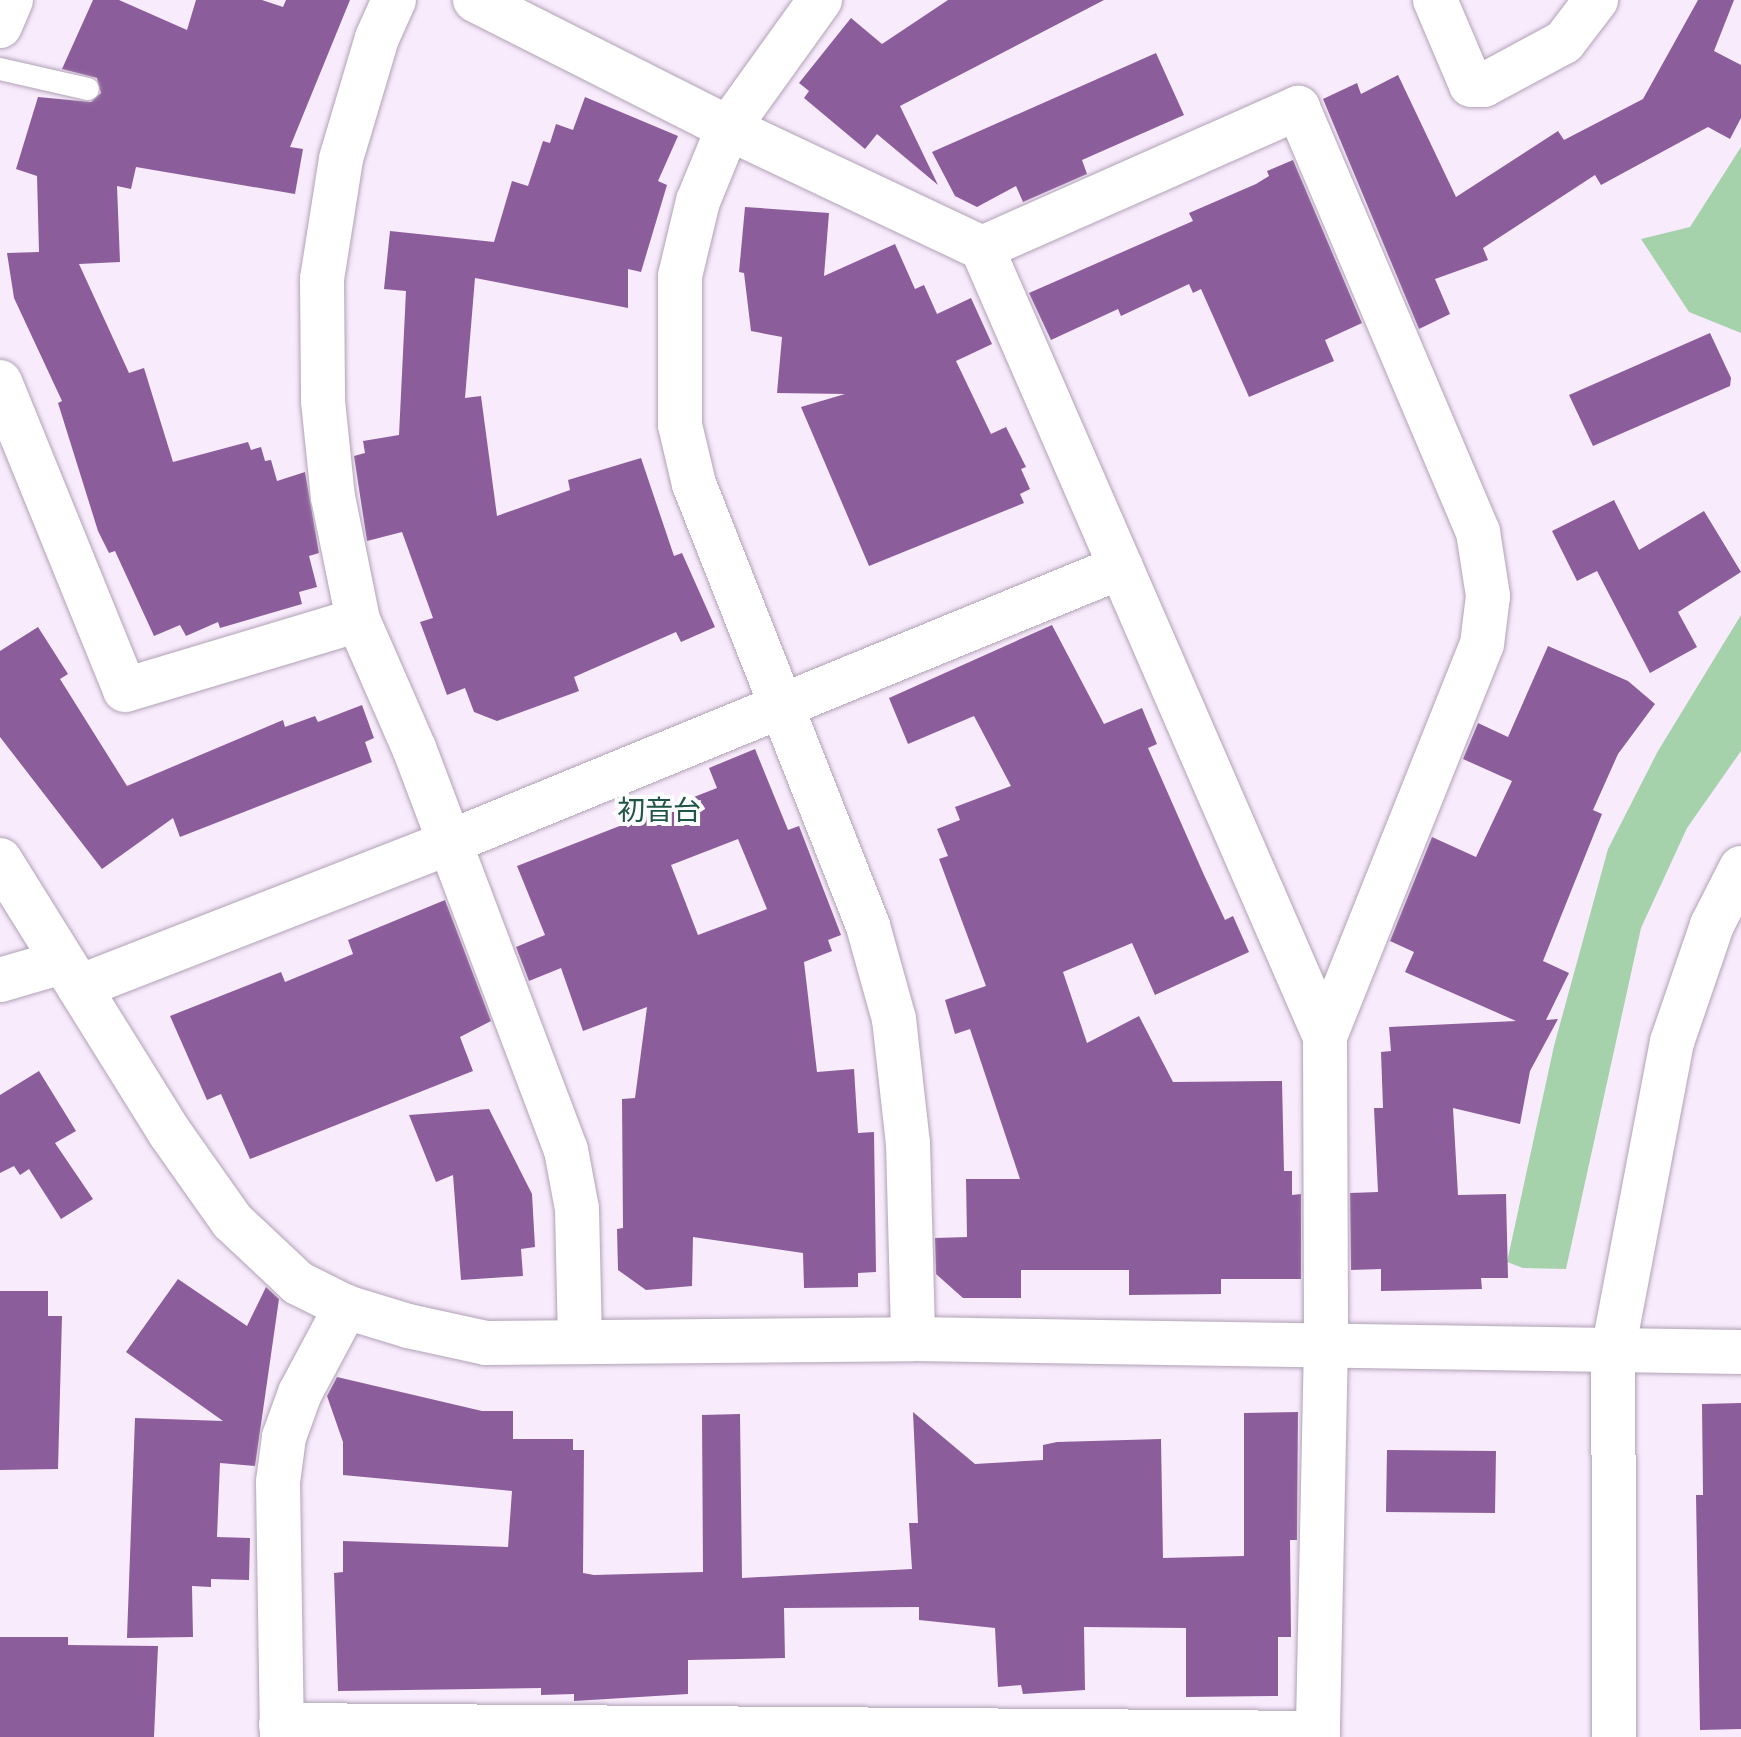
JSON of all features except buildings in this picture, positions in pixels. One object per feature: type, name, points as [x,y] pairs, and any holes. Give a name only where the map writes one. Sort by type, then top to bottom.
[{"type":"street","points":[[0,26],[11,0]]},
{"type":"street","points":[[394,0],[377,38],[341,159],[322,279],[323,401],[333,497],[358,620],[450,842],[566,1150],[577,1209],[580,1340]]},
{"type":"street","points":[[475,0],[728,128],[982,248],[1325,1037]]},
{"type":"street","points":[[820,0],[728,128],[698,201],[680,276],[680,425],[694,484],[868,926],[894,1019],[908,1143],[913,1339]]},
{"type":"street","points":[[1435,0],[1471,85],[1484,85],[1564,42],[1596,0]]},
{"type":"street","points":[[346,1307],[300,1393],[284,1437],[278,1482],[282,1731],[1318,1735],[1326,1343],[1325,1037],[1465,695],[1482,644],[1488,596],[1478,532],[1358,243],[1298,108],[982,248]]},
{"type":"street","points":[[0,382],[125,690],[358,620]]},
{"type":"street","points":[[0,980],[70,974],[450,842],[1121,567]]},
{"type":"street","points":[[0,860],[70,974],[232,1221],[298,1283],[346,1307],[486,1343],[913,1339],[1326,1343],[1741,1352]]},
{"type":"street","points":[[1614,1737],[1613,1351],[1672,1042],[1712,925],[1741,868]]},
{"type":"lane","points":[[0,69],[88,89]]},
{"type":"green space","points":[[1741,147],[1741,333],[1689,312],[1641,239],[1690,227]]},
{"type":"green space","points":[[1741,615],[1741,751],[1687,828],[1641,928],[1566,1269],[1523,1268],[1507,1262],[1554,1046],[1608,849],[1658,751]]},
{"type":"district","name":"初音台","points":[[659,812]]}]
